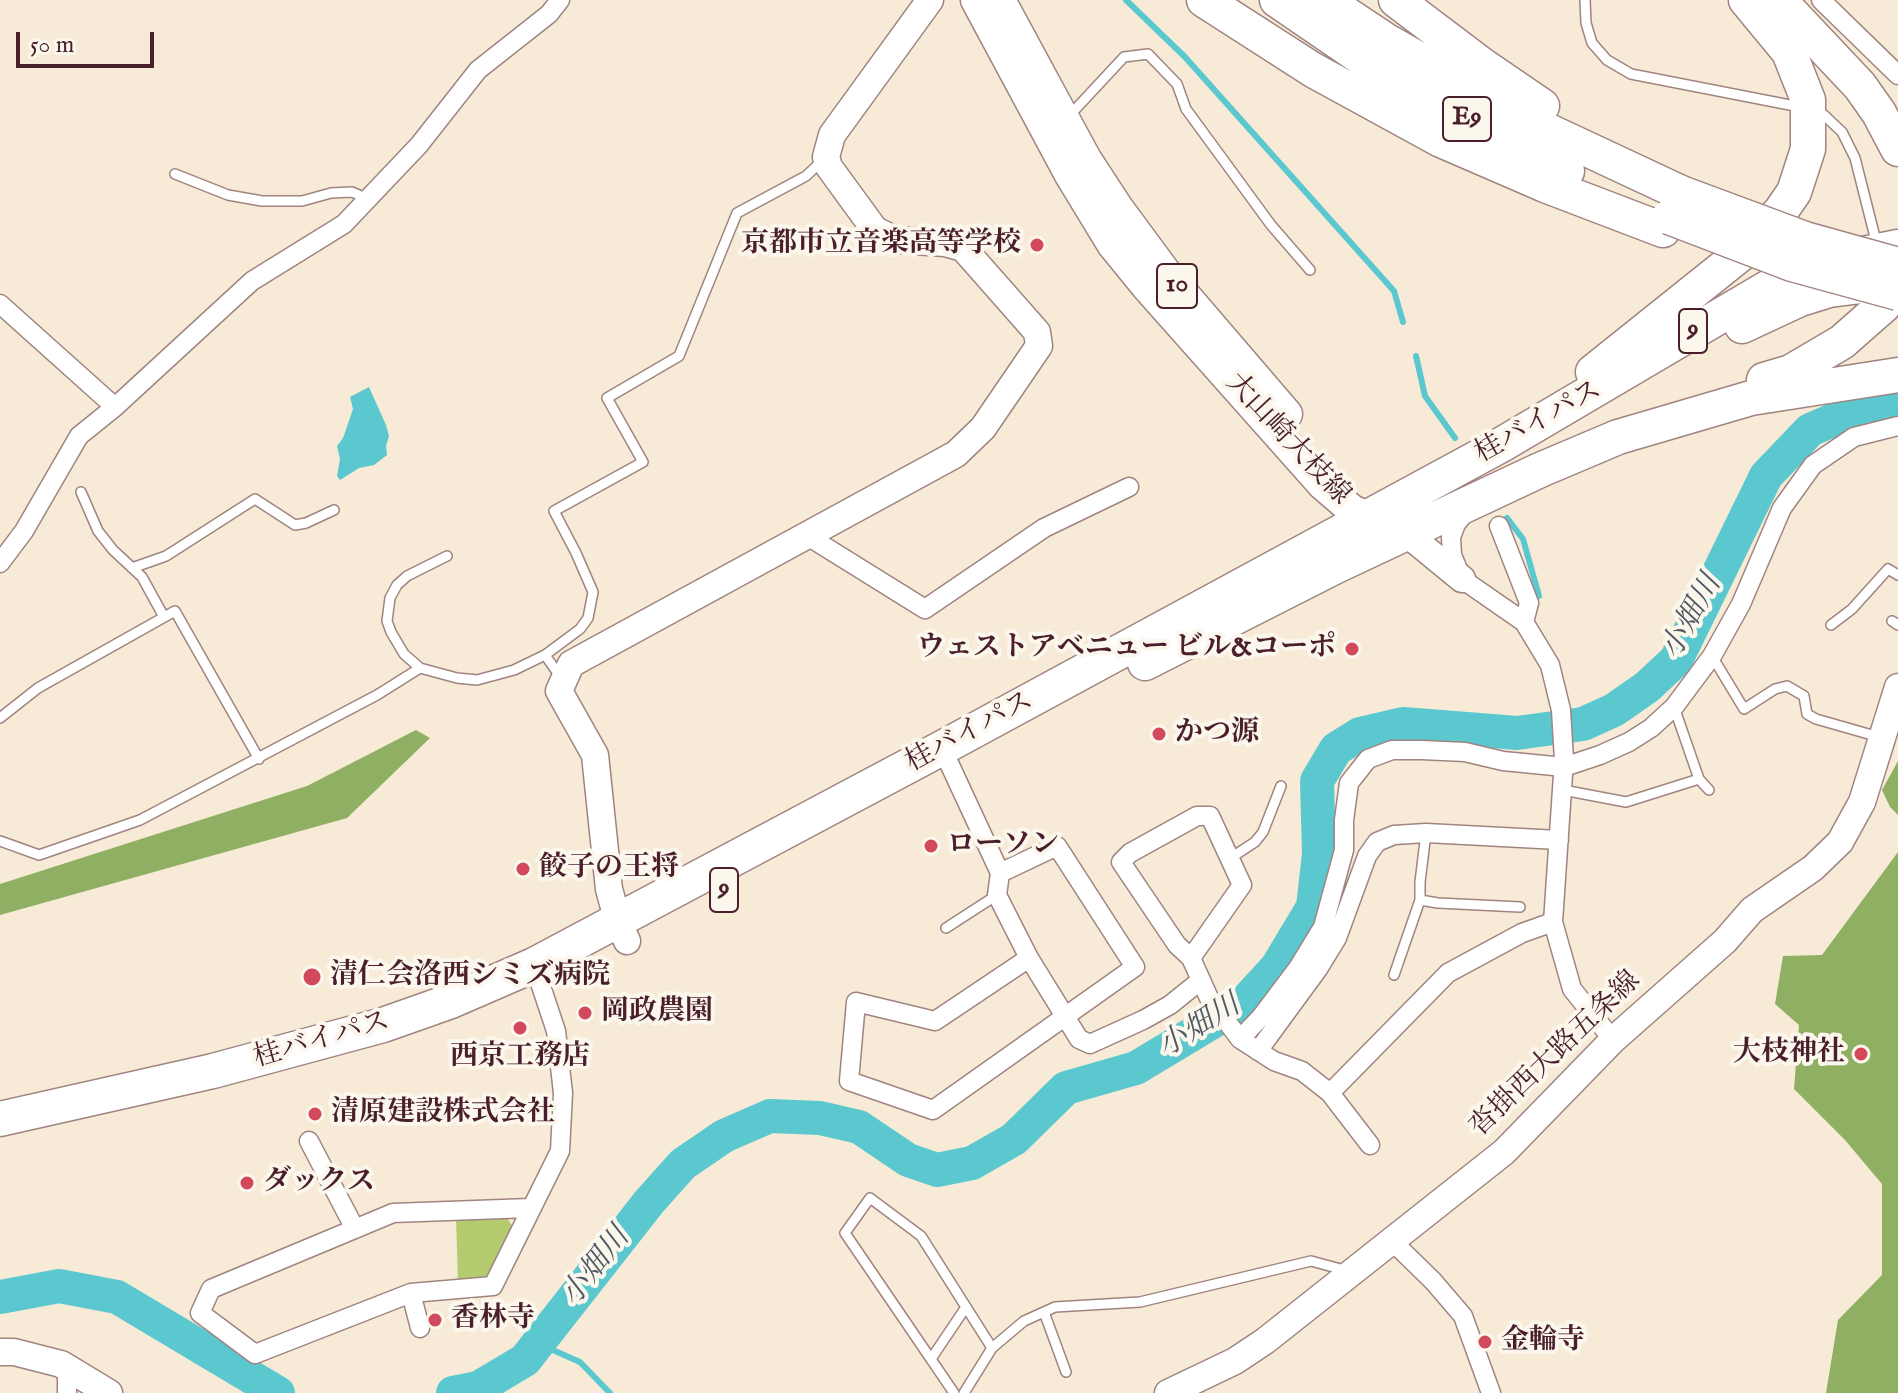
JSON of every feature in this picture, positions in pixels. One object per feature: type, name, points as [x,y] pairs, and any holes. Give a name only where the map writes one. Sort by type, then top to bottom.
[{"type":"highway","points":[[1204,0],[1313,70],[1441,140],[1557,190],[1671,213],[1792,264],[1898,293]]},
{"type":"highway","name":"E9","points":[[1277,0],[1372,65],[1514,146],[1593,184],[1671,213],[1892,254]]},
{"type":"highway","name":"E9","points":[[1325,0],[1397,47],[1527,121],[1671,213]]},
{"type":"highway","points":[[1396,0],[1513,87],[1577,127],[1619,148],[1671,213]]},
{"type":"highway","points":[[1524,456],[1743,252],[1781,211],[1794,192],[1808,149],[1808,100],[1789,52],[1746,0]]},
{"type":"highway","points":[[1779,0],[1860,86],[1898,149]]},
{"type":"highway","name":"桂バイパス","points":[[0,1140],[218,1091],[389,1045],[538,976],[1385,520],[1473,502],[1524,456],[1776,283],[1809,268],[1892,254]]},
{"type":"highway","points":[[1524,456],[1771,311],[1829,290],[1855,285],[1898,285]]},
{"type":"highway","points":[[1385,520],[1524,456],[1627,421],[1791,372],[1842,342],[1884,305],[1898,285]]},
{"type":"highway","name":"桂バイパス","points":[[1524,456],[1618,437],[1725,405],[1898,375]]},
{"type":"highway","name":"桂バイパス","points":[[0,1119],[297,1050],[538,976]]},
{"type":"main road","name":"大山崎大枝線","points":[[976,0],[1070,175],[1112,244],[1323,485],[1352,510],[1385,520]]},
{"type":"main road","name":"大山崎大枝線","points":[[1000,0],[1086,159],[1166,273],[1337,472],[1385,520]]},
{"type":"street","points":[[0,563],[24,531],[79,436],[115,407],[252,281],[344,224],[419,145],[478,70],[549,14],[560,0]]},
{"type":"street","points":[[623,931],[609,889],[595,755],[559,691],[571,664],[956,454],[983,428],[1039,346],[1037,332],[963,248],[945,243],[896,240],[875,230],[833,174],[826,157],[832,135],[930,0]]},
{"type":"street","points":[[1821,0],[1898,75]]},
{"type":"street","points":[[0,304],[115,407]]},
{"type":"street","points":[[1237,1036],[1261,1017],[1298,968],[1323,927],[1344,850],[1349,783],[1368,759],[1392,750],[1422,750],[1465,752],[1503,761],[1564,763],[1600,755],[1629,742],[1651,728],[1674,707],[1712,656],[1741,604],[1782,508],[1813,465],[1854,437],[1898,426]]},
{"type":"street","points":[[806,535],[925,609],[1044,528],[1129,487]]},
{"type":"street","points":[[1462,579],[1452,555],[1451,537],[1456,524],[1473,502]]},
{"type":"street","points":[[1385,520],[1524,622],[1550,665],[1561,710],[1564,763],[1553,922],[1572,989],[1613,1040]]},
{"type":"street","points":[[1499,526],[1529,603],[1524,622]]},
{"type":"street","name":"沓掛西大路五条線","points":[[1168,1393],[1235,1361],[1265,1341],[1504,1152],[1613,1040],[1725,941],[1752,910],[1813,868],[1840,842],[1862,802],[1898,687]]},
{"type":"street","points":[[947,758],[1000,873],[997,895],[1029,958],[1079,1039],[1090,1044],[1143,1020],[1170,1005],[1201,980]]},
{"type":"street","points":[[1191,958],[1242,885],[1210,816],[1197,816],[1130,853],[1121,862],[1177,945],[1191,958],[1209,998],[1237,1036],[1274,1061],[1302,1071],[1330,1093],[1370,1145]]},
{"type":"street","points":[[1258,1051],[1337,938],[1367,856],[1377,842],[1394,835],[1426,833],[1559,840]]},
{"type":"street","points":[[1000,873],[1057,846],[1135,967],[933,1110],[849,1081],[856,1002],[935,1021],[1029,958]]},
{"type":"street","points":[[1330,1093],[1448,973],[1522,933],[1553,922]]},
{"type":"street","points":[[530,1208],[393,1213],[211,1289],[200,1313],[255,1354],[411,1293],[493,1286],[560,1151],[563,1093],[556,1031],[538,976]]},
{"type":"street","points":[[309,1141],[355,1229]]},
{"type":"street","points":[[1392,1241],[1463,1316],[1491,1393]]},
{"type":"street","points":[[411,1293],[420,1328]]},
{"type":"street","points":[[0,1352],[14,1352],[67,1380],[109,1393]]},
{"type":"lane","points":[[1585,0],[1586,23],[1592,43],[1607,60],[1631,74],[1795,106]]},
{"type":"lane","points":[[1065,120],[1124,57],[1148,54],[1177,84],[1186,109],[1271,225],[1310,270]]},
{"type":"lane","points":[[1824,115],[1842,132],[1855,158],[1892,254]]},
{"type":"lane","points":[[447,556],[407,576],[397,585],[390,598],[387,621],[391,632],[404,654],[420,668],[477,680],[505,673],[545,655],[580,629],[588,618],[593,592],[554,511],[643,462],[607,398],[648,371],[679,356],[737,213],[806,176],[826,157]]},
{"type":"lane","points":[[175,174],[228,195],[262,201],[302,201],[331,193],[352,192],[368,199]]},
{"type":"lane","points":[[81,492],[98,531],[142,577],[164,617]]},
{"type":"lane","points":[[132,568],[166,556],[255,499],[295,525],[334,510]]},
{"type":"lane","points":[[1831,625],[1852,609],[1888,569],[1898,575]]},
{"type":"lane","points":[[0,718],[38,688],[175,611],[259,759]]},
{"type":"lane","points":[[545,655],[564,682]]},
{"type":"lane","points":[[1712,656],[1744,709],[1775,689],[1787,686],[1804,696],[1807,714],[1816,719],[1882,738]]},
{"type":"lane","points":[[0,841],[39,855],[140,820],[377,695],[420,668]]},
{"type":"lane","points":[[1674,707],[1699,779],[1709,790]]},
{"type":"lane","points":[[1563,790],[1626,802],[1699,779]]},
{"type":"lane","points":[[1229,859],[1255,842],[1263,832],[1281,786]]},
{"type":"lane","points":[[1394,975],[1420,900],[1426,833]]},
{"type":"lane","points":[[946,928],[997,895]]},
{"type":"lane","points":[[1420,900],[1520,907]]},
{"type":"lane","points":[[954,1393],[845,1233],[870,1198],[921,1236],[992,1348]]},
{"type":"lane","points":[[964,1393],[992,1348],[1024,1321],[1055,1307],[1140,1302],[1311,1261],[1351,1272]]},
{"type":"lane","points":[[931,1359],[966,1307]]},
{"type":"lane","points":[[1044,1312],[1066,1372]]},
{"type":"green space","points":[[416,730],[430,738],[347,818],[0,915],[0,884],[307,786]]},
{"type":"green space","points":[[1898,761],[1898,815],[1890,807],[1882,790]]},
{"type":"green space","points":[[1898,852],[1898,1393],[1826,1393],[1838,1320],[1882,1275],[1882,1184],[1845,1140],[1794,1089],[1799,1025],[1775,1004],[1783,956],[1822,955]]},
{"type":"green space","points":[[505,1215],[513,1227],[495,1269],[481,1280],[458,1282],[456,1218]]},
{"type":"water","points":[[369,387],[389,436],[387,455],[374,465],[359,468],[340,480],[337,476],[340,459],[337,446],[353,409],[350,397]]},
{"type":"waterway","points":[[1126,0],[1185,57],[1394,291],[1403,322]]},
{"type":"waterway","points":[[1416,356],[1425,396],[1455,438]]},
{"type":"waterway","name":"小畑川","points":[[453,1393],[478,1388],[525,1360],[649,1202],[683,1164],[724,1136],[770,1116],[820,1118],[859,1127],[908,1160],[937,1170],[972,1163],[1014,1139],[1066,1088],[1136,1068],[1244,1003],[1277,967],[1313,907],[1319,854],[1317,781],[1336,749],[1360,734],[1403,724],[1517,733],[1583,724],[1614,710],[1647,687],[1676,660],[1766,476],[1810,430],[1854,411],[1898,405]]},
{"type":"waterway","points":[[1507,518],[1523,539],[1539,596]]},
{"type":"waterway","name":"小畑川","points":[[0,1297],[59,1286],[117,1297],[278,1393]]},
{"type":"waterway","points":[[539,1344],[580,1362],[610,1393]]},
{"type":"place","name":"京都市立音楽高等学校","points":[[1037,245]]},
{"type":"place","name":"ウェストアベニュー ビル&コーポ","points":[[1352,649]]},
{"type":"place","name":"かつ源","points":[[1159,734]]},
{"type":"place","name":"ローソン","points":[[931,846]]},
{"type":"place","name":"餃子の王将","points":[[523,869]]},
{"type":"place","name":"清仁会洛西シミズ病院","points":[[312,977]]},
{"type":"place","name":"岡政農園","points":[[585,1013]]},
{"type":"place","name":"西京工務店","points":[[520,1028]]},
{"type":"place","name":"大枝神社","points":[[1861,1054]]},
{"type":"place","name":"清原建設株式会社","points":[[315,1114]]},
{"type":"place","name":"ダックス","points":[[247,1183]]},
{"type":"place","name":"香林寺","points":[[435,1320]]},
{"type":"place","name":"金輪寺","points":[[1485,1342]]}]
